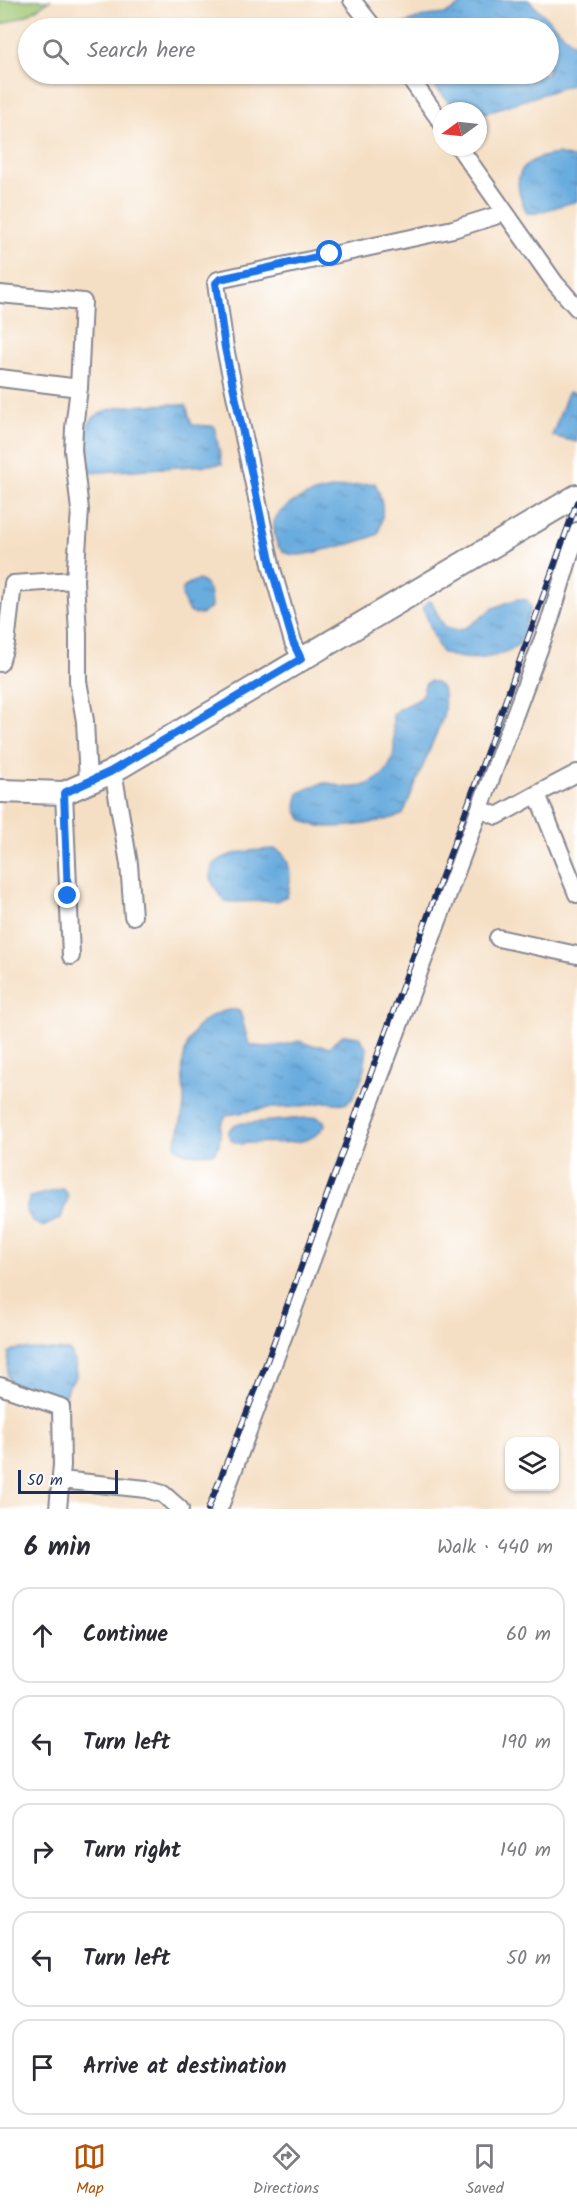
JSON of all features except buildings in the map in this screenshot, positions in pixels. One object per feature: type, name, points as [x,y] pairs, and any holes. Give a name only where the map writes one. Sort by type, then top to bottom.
[{"type":"street","points":[[352,0],[366,18]]},
{"type":"street","points":[[414,84],[433,110]]},
{"type":"street","points":[[465,156],[555,283],[577,308]]},
{"type":"street","points":[[301,659],[293,642],[272,570],[225,348],[219,312],[218,280],[453,229],[495,216]]},
{"type":"street","points":[[0,294],[83,302],[79,388],[73,450],[80,510],[75,580],[78,681],[85,721],[88,782]]},
{"type":"street","points":[[0,378],[79,388]]},
{"type":"street","points":[[0,791],[64,793],[113,771],[577,496]]},
{"type":"street","points":[[219,1509],[550,620],[577,531]]},
{"type":"street","points":[[0,663],[6,643],[13,584],[75,580]]},
{"type":"street","points":[[113,771],[129,864],[133,916]]},
{"type":"street","points":[[480,809],[497,816],[577,773]]},
{"type":"street","points":[[64,793],[71,956]]},
{"type":"street","points":[[537,794],[577,894]]},
{"type":"street","points":[[498,938],[577,955]]},
{"type":"street","points":[[0,1386],[62,1407],[61,1480],[58,1509]]},
{"type":"street","points":[[61,1480],[146,1489],[163,1494],[180,1509]]},
{"type":"green space","points":[[0,0],[50,0],[27,15],[0,25]]},
{"type":"water","points":[[463,0],[528,0],[547,18],[420,18],[446,14],[461,5]]},
{"type":"water","points":[[559,30],[577,47],[577,83],[487,112],[487,102],[449,102],[433,84],[559,84]]},
{"type":"water","points":[[558,154],[577,159],[577,201],[536,213],[527,213],[519,189],[518,180],[521,172],[534,160]]},
{"type":"water","points":[[568,392],[577,393],[577,442],[552,436]]},
{"type":"water","points":[[186,405],[192,425],[214,426],[222,464],[88,473],[83,445],[85,430],[92,420],[115,408]]},
{"type":"water","points":[[375,483],[382,508],[378,534],[353,543],[297,555],[282,551],[277,544],[274,520],[294,502],[320,492]]},
{"type":"water","points":[[198,580],[208,587],[211,607],[201,615],[189,612],[182,596],[186,585]]},
{"type":"water","points":[[518,599],[527,600],[531,607],[519,644],[501,654],[472,659],[442,653],[423,607],[428,601],[432,602],[444,625],[452,630],[459,630],[466,628],[496,607]]},
{"type":"water","points":[[430,681],[443,690],[445,700],[443,717],[403,814],[381,821],[349,826],[333,827],[306,822],[297,812],[299,793],[318,784],[327,783],[343,787],[361,786],[369,784],[382,775],[392,760],[394,751],[393,714],[403,706],[417,701],[425,684]]},
{"type":"water","points":[[275,849],[281,852],[288,863],[290,883],[287,896],[276,901],[226,902],[214,886],[211,874],[214,865],[233,854]]},
{"type":"water","points":[[229,1010],[240,1012],[249,1044],[254,1046],[274,1046],[299,1041],[329,1047],[343,1035],[360,1037],[367,1049],[363,1076],[352,1099],[345,1104],[326,1102],[227,1115],[221,1124],[219,1145],[214,1153],[182,1152],[175,1145],[184,1099],[185,1052],[192,1035],[203,1022]]},
{"type":"water","points":[[317,1117],[324,1121],[325,1125],[317,1134],[298,1142],[241,1144],[232,1141],[228,1134],[236,1124]]},
{"type":"water","points":[[62,1189],[67,1193],[68,1198],[61,1218],[43,1227],[33,1222],[26,1210],[30,1197]]},
{"type":"water","points":[[21,1349],[70,1351],[75,1362],[76,1376],[63,1400],[12,1385],[7,1375],[9,1353]]},
{"type":"railway","points":[[208,1509],[266,1364],[577,502]]},
{"type":"route","points":[[68,896],[64,793],[110,772],[301,659],[293,642],[272,570],[225,348],[216,283],[220,279],[330,254]]}]
